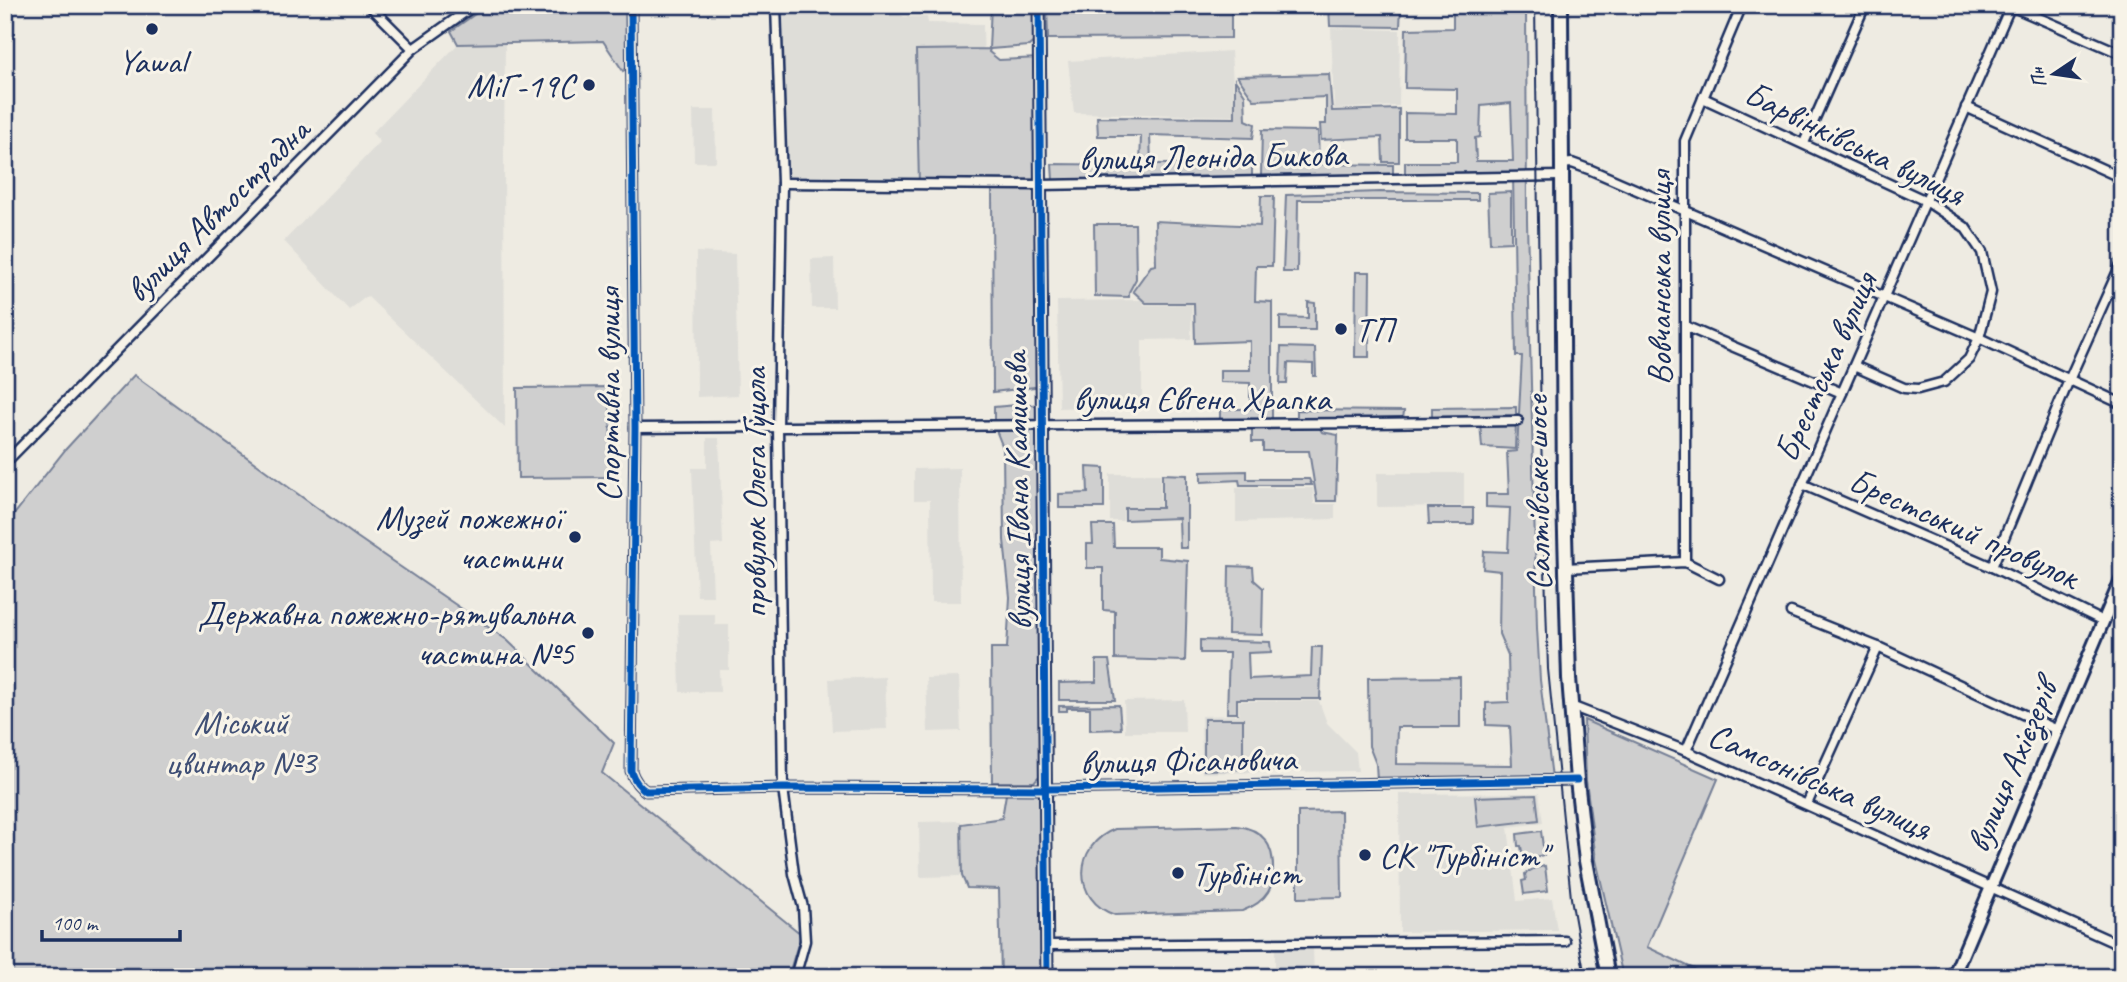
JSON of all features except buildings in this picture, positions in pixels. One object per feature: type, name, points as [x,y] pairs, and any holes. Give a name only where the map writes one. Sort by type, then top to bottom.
[{"type":"main road","name":"Салтівське шосе","points":[[1561,5],[1565,568],[1571,706],[1586,861],[1608,977]]},
{"type":"main road","name":"вулиця Ахієзерів","points":[[1953,977],[2122,577]]},
{"type":"street","points":[[369,5],[413,48]]},
{"type":"street","name":"вулиця Автострадна","points":[[5,463],[413,48],[475,5]]},
{"type":"street","name":"Спортивна вулиця","points":[[631,5],[635,428],[631,771],[636,783]]},
{"type":"street","name":"провулок Олега Гуцола","points":[[776,5],[782,183],[778,427],[783,788],[794,873],[803,907],[805,941],[796,977]]},
{"type":"street","name":"вулиця Івана Камишева","points":[[1039,5],[1047,977]]},
{"type":"street","name":"Вовчанська вулиця","points":[[1685,562],[1685,141],[1742,5]]},
{"type":"street","points":[[1804,143],[1865,5]]},
{"type":"street","points":[[2011,5],[2122,54]]},
{"type":"street","name":"Брестська вулиця","points":[[1686,751],[2011,5]]},
{"type":"street","name":"Барвінківська вулиця","points":[[1703,98],[1926,201],[1965,227],[1982,252],[1991,292],[1979,338],[1969,359],[1944,382],[1918,389],[1904,388],[1854,366]]},
{"type":"street","points":[[1966,107],[2122,178]]},
{"type":"street","name":"вулиця Леоніда Бикова","points":[[782,183],[1040,185],[1561,170],[1572,163],[1979,338],[2122,404]]},
{"type":"street","points":[[1992,567],[2069,380],[2122,262]]},
{"type":"street","points":[[1687,327],[1842,393]]},
{"type":"street","name":"вулиця Євгена Храпка","points":[[635,428],[1518,421]]},
{"type":"street","name":"Брестський провулок","points":[[1802,484],[1992,567],[2103,621]]},
{"type":"street","points":[[1565,568],[1685,562],[1719,579]]},
{"type":"street","points":[[1791,612],[1878,647],[2057,730]]},
{"type":"street","points":[[1807,804],[1878,647]]},
{"type":"street","name":"Самсонівська вулиця","points":[[1571,706],[1686,751],[2122,946]]},
{"type":"street","name":"вулиця Фісановича","points":[[636,783],[646,791],[783,788],[1047,789],[1577,780]]},
{"type":"street","points":[[1047,945],[1565,941]]},
{"type":"shaded area","points":[[782,5],[896,5],[896,12],[904,17],[927,17],[928,23],[983,24],[986,179],[785,178]]},
{"type":"shaded area","points":[[1331,28],[1400,30],[1399,106],[1334,109]]},
{"type":"shaded area","points":[[505,43],[505,428],[367,296],[349,310],[284,241],[380,142],[372,133],[458,44]]},
{"type":"shaded area","points":[[1231,51],[1235,116],[1074,113],[1068,61]]},
{"type":"shaded area","points":[[693,110],[715,110],[716,162],[694,162]]},
{"type":"shaded area","points":[[696,252],[735,254],[738,395],[697,397]]},
{"type":"shaded area","points":[[834,258],[835,308],[812,308],[811,259]]},
{"type":"shaded area","points":[[1142,300],[1144,305],[1192,304],[1191,339],[1142,340],[1142,405],[1059,408],[1057,301]]},
{"type":"shaded area","points":[[707,438],[719,438],[723,544],[711,545],[713,596],[697,596],[692,468],[707,468]]},
{"type":"shaded area","points":[[960,468],[961,602],[931,602],[930,500],[914,500],[914,469]]},
{"type":"shaded area","points":[[1377,473],[1464,473],[1464,506],[1377,507]]},
{"type":"shaded area","points":[[1110,474],[1160,474],[1160,507],[1124,507],[1123,521],[1110,521]]},
{"type":"shaded area","points":[[1236,488],[1313,488],[1314,504],[1335,504],[1335,519],[1236,522]]},
{"type":"shaded area","points":[[678,614],[715,614],[715,625],[729,625],[729,670],[719,670],[720,692],[680,692]]},
{"type":"shaded area","points":[[885,677],[887,729],[832,731],[829,679]]},
{"type":"shaded area","points":[[959,677],[961,731],[928,732],[926,678]]},
{"type":"shaded area","points":[[1184,700],[1185,732],[1125,732],[1124,701]]},
{"type":"shaded area","points":[[1239,701],[1319,701],[1327,723],[1356,752],[1358,771],[1202,773],[1201,716],[1239,715]]},
{"type":"shaded area","points":[[1539,793],[1543,823],[1508,827],[1517,901],[1552,898],[1557,930],[1400,932],[1399,794]]},
{"type":"shaded area","points":[[961,821],[962,876],[920,877],[919,822]]},
{"type":"shaded area","points":[[1313,947],[1314,977],[1275,977],[1275,948]]},
{"type":"green space","points":[[488,5],[627,5],[628,67],[623,71],[603,41],[458,44],[451,31]]},
{"type":"green space","points":[[991,5],[1039,5],[1039,37],[1029,46],[990,49],[989,52],[999,60],[1039,58],[1042,386],[993,392],[992,185],[919,184],[916,50],[989,49]]},
{"type":"green space","points":[[1047,5],[1231,5],[1231,38],[1048,39]]},
{"type":"green space","points":[[1329,5],[1401,5],[1400,27],[1330,26]]},
{"type":"green space","points":[[1453,5],[1526,5],[1527,221],[1537,628],[1540,680],[1552,778],[1377,780],[1376,764],[1369,746],[1368,678],[1460,677],[1460,727],[1397,727],[1396,764],[1512,765],[1510,726],[1486,725],[1486,703],[1509,702],[1509,697],[1508,655],[1499,634],[1500,571],[1483,569],[1484,551],[1508,552],[1510,508],[1486,507],[1486,494],[1509,494],[1507,452],[1517,451],[1522,356],[1516,356],[1513,173],[1405,174],[1405,162],[1457,162],[1457,138],[1405,138],[1405,113],[1457,114],[1457,89],[1405,88],[1406,29],[1453,28]],"holes":[[[1511,103],[1513,161],[1476,161],[1475,138],[1480,137],[1481,106]]]},
{"type":"green space","points":[[1329,74],[1332,111],[1399,109],[1399,162],[1383,162],[1382,137],[1321,140],[1320,124],[1326,124],[1326,97],[1254,100],[1237,76]]},
{"type":"green space","points":[[1235,80],[1245,95],[1246,120],[1255,124],[1253,138],[1150,135],[1151,164],[1252,164],[1252,177],[1053,180],[1052,164],[1140,165],[1141,136],[1098,136],[1097,117],[1235,118]]},
{"type":"green space","points":[[1262,130],[1318,131],[1319,164],[1393,165],[1393,174],[1261,176]]},
{"type":"green space","points":[[1511,192],[1511,242],[1490,243],[1488,193]]},
{"type":"green space","points":[[1478,193],[1478,200],[1298,200],[1297,272],[1283,272],[1286,195]]},
{"type":"green space","points":[[1261,196],[1274,196],[1272,266],[1256,266],[1255,301],[1272,302],[1272,420],[1220,420],[1220,409],[1250,409],[1250,383],[1220,382],[1220,370],[1250,370],[1250,341],[1195,343],[1194,303],[1146,303],[1133,291],[1151,266],[1156,265],[1155,221],[1260,226]]},
{"type":"green space","points":[[1094,224],[1135,224],[1136,279],[1129,297],[1095,296]]},
{"type":"green space","points":[[1356,272],[1370,272],[1369,357],[1355,357]]},
{"type":"green space","points":[[1308,302],[1315,303],[1315,330],[1280,330],[1280,317],[1308,318]]},
{"type":"green space","points":[[1281,347],[1315,348],[1316,376],[1313,376],[1313,364],[1288,363],[1287,384],[1280,384]]},
{"type":"green space","name":"Міський цвинтар №3","points":[[134,375],[357,537],[507,640],[614,743],[602,773],[801,934],[788,977],[5,977],[5,526],[65,450]]},
{"type":"green space","points":[[610,387],[611,477],[518,478],[517,388]]},
{"type":"green space","points":[[1030,404],[1043,409],[1040,775],[1034,782],[992,782],[991,648],[1007,648],[1010,597],[1004,540],[1003,448],[994,425],[994,407]]},
{"type":"green space","points":[[1516,407],[1516,415],[1432,417],[1432,408]]},
{"type":"green space","points":[[1297,410],[1404,411],[1403,419],[1297,418]]},
{"type":"green space","points":[[1516,422],[1515,449],[1482,447],[1480,423]]},
{"type":"green space","points":[[1252,426],[1319,427],[1322,432],[1338,435],[1336,501],[1317,501],[1309,451],[1263,451],[1263,442],[1252,442]]},
{"type":"green space","points":[[1087,467],[1104,468],[1104,508],[1059,508],[1059,494],[1088,493]]},
{"type":"green space","points":[[1247,471],[1247,479],[1309,479],[1312,485],[1240,485],[1239,480],[1201,482],[1201,472]]},
{"type":"green space","points":[[1162,474],[1187,475],[1187,548],[1180,548],[1179,518],[1125,520],[1125,508],[1162,508]]},
{"type":"green space","points":[[1428,508],[1473,508],[1473,524],[1429,524]]},
{"type":"green space","points":[[1092,525],[1113,525],[1114,547],[1159,547],[1159,558],[1188,561],[1185,661],[1115,659],[1115,611],[1103,610],[1103,568],[1087,568],[1087,544],[1093,544]]},
{"type":"green space","points":[[1229,566],[1253,567],[1254,580],[1263,588],[1262,635],[1228,634]]},
{"type":"green space","points":[[1200,640],[1270,642],[1271,652],[1248,653],[1249,679],[1311,676],[1312,647],[1322,647],[1320,699],[1237,699],[1237,713],[1227,713],[1229,653],[1200,653]]},
{"type":"green space","points":[[1096,660],[1109,660],[1115,700],[1059,700],[1059,683],[1096,682]]},
{"type":"green space","points":[[1119,705],[1121,729],[1090,730],[1090,708],[1067,708],[1067,711],[1059,711],[1059,706]]},
{"type":"green space","points":[[1204,719],[1243,719],[1243,769],[1204,770]]},
{"type":"green space","points":[[1584,720],[1718,779],[1647,947],[1711,977],[1623,977],[1596,860],[1586,780]]},
{"type":"green space","points":[[1006,794],[1047,795],[1047,977],[1001,977],[999,889],[967,888],[962,876],[961,824],[1002,818]]},
{"type":"green space","points":[[1536,795],[1539,820],[1478,827],[1475,797]]},
{"type":"green space","points":[[1341,811],[1342,897],[1298,898],[1298,812]]},
{"type":"green space","name":"Турбініст","points":[[1237,826],[1254,831],[1265,840],[1273,862],[1272,879],[1266,896],[1242,911],[1115,915],[1101,908],[1091,898],[1085,886],[1085,860],[1091,847],[1115,829]]},
{"type":"green space","points":[[1541,831],[1544,855],[1534,857],[1522,852],[1521,846],[1518,846],[1517,834]]},
{"type":"green space","points":[[1545,866],[1548,891],[1524,894],[1522,881],[1526,880],[1525,874]]},
{"type":"tram line","points":[[1535,5],[1541,435],[1548,669],[1571,898],[1585,977]]},
{"type":"cycle path","points":[[631,5],[635,428],[631,771],[643,789],[1047,789],[1577,780]]},
{"type":"cycle path","points":[[1039,5],[1047,977]]},
{"type":"place","name":"Yawal","points":[[152,29]]},
{"type":"place","name":"МіГ-19С","points":[[589,85]]},
{"type":"place","name":"ТП","points":[[1341,329]]},
{"type":"place","name":"Музей пожежної частини","points":[[575,537]]},
{"type":"place","name":"Державна пожежно-рятувальна частина №5","points":[[588,633]]},
{"type":"place","name":"СК \"Турбініст\"","points":[[1365,855]]},
{"type":"place","name":"Турбініст","points":[[1178,873]]}]
